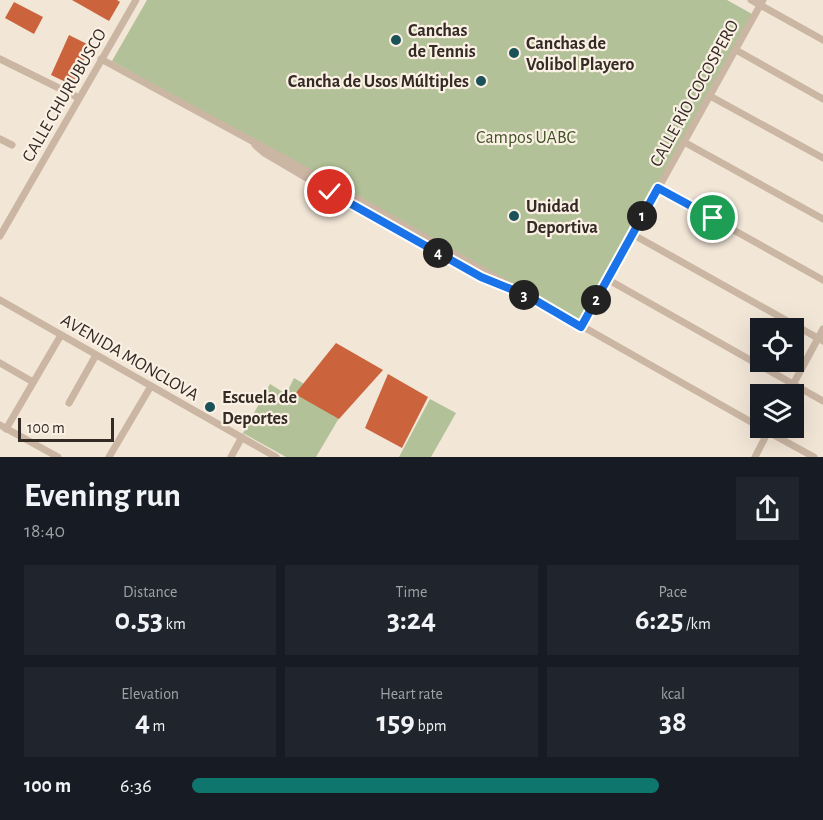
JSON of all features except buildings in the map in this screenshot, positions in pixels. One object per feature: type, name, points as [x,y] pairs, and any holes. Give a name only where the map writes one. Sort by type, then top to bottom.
[{"type":"street","name":"CALLE CHURUBUSCO","points":[[0,236],[136,0]]},
{"type":"street","points":[[751,0],[761,2],[823,40]]},
{"type":"street","name":"CALLE RÍO COCOSPERO","points":[[581,327],[761,2]]},
{"type":"street","points":[[735,50],[823,99]]},
{"type":"street","points":[[0,59],[79,98]]},
{"type":"street","points":[[101,59],[254,144],[267,148],[332,189],[750,420]]},
{"type":"street","points":[[710,96],[823,158]]},
{"type":"street","points":[[0,139],[12,145]]},
{"type":"street","points":[[684,142],[823,219]]},
{"type":"street","points":[[658,188],[823,280]]},
{"type":"street","points":[[632,234],[820,339]]},
{"type":"street","points":[[607,279],[794,384],[820,339],[823,329]]},
{"type":"street","name":"AVENIDA MONCLOVA","points":[[0,300],[276,457]]},
{"type":"street","points":[[58,457],[48,454],[3,427],[61,335]]},
{"type":"street","points":[[69,403],[96,355]]},
{"type":"street","points":[[0,363],[33,382]]},
{"type":"street","points":[[109,457],[151,386]]},
{"type":"street","points":[[804,390],[823,401]]},
{"type":"street","points":[[231,457],[242,437]]},
{"type":"street","points":[[755,457],[762,438]]},
{"type":"street","points":[[782,438],[814,457]]},
{"type":"green space","name":"Unidad Deportiva","points":[[147,0],[727,0],[752,14],[581,326],[112,61]]},
{"type":"green space","points":[[294,378],[345,408],[316,457],[286,457],[243,433],[270,384],[286,394]]},
{"type":"green space","points":[[430,399],[456,413],[431,457],[399,457]]},
{"type":"place","name":"Canchas de Tennis","points":[[396,40]]},
{"type":"place","name":"Canchas de Volibol Playero","points":[[514,53]]},
{"type":"place","name":"Cancha de Usos Múltiples","points":[[481,81]]},
{"type":"place","name":"Unidad Deportiva","points":[[514,216]]},
{"type":"place","name":"Escuela de Deportes","points":[[210,407]]},
{"type":"route","points":[[330,192],[481,277],[528,296],[581,327],[658,188],[713,218]]},
{"type":"park label","name":"Campos UABC","points":[[526,137]]}]
